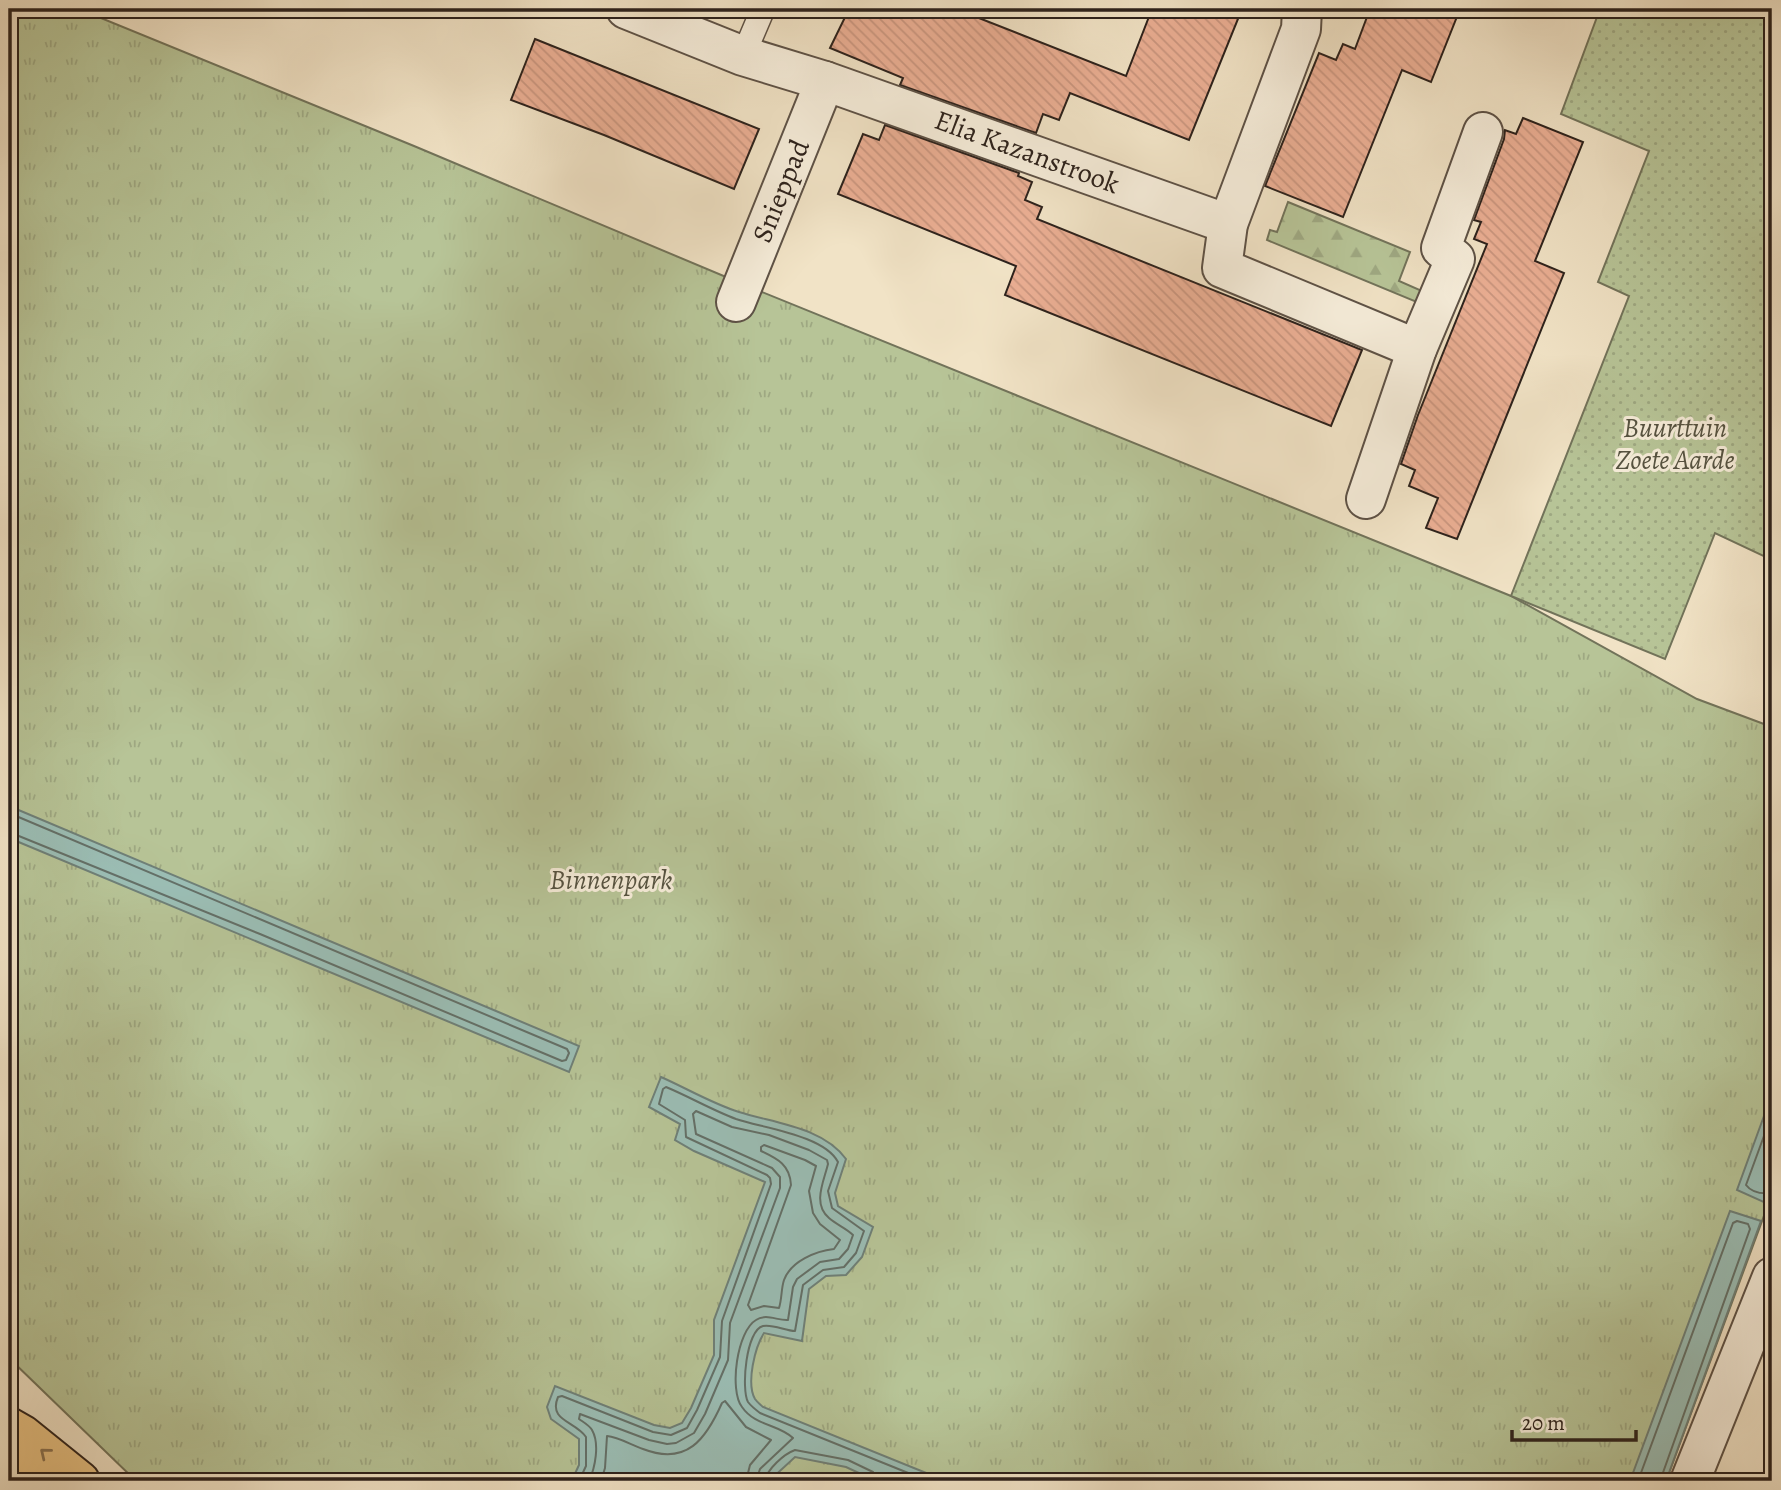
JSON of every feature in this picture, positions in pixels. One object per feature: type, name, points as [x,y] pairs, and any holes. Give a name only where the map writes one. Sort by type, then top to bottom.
[{"type":"main road","points":[[9,1427],[23,1435],[80,1481]]},
{"type":"main road","points":[[9,1467],[25,1481]]},
{"type":"street","name":"Elia Kazanstrook","points":[[626,9],[743,56],[825,81],[1228,224]]},
{"type":"street","points":[[1302,9],[1301,29],[1228,224],[1222,268],[1417,349]]},
{"type":"street","name":"Snieppad","points":[[736,302],[825,81]]},
{"type":"street","points":[[1366,499],[1417,349],[1455,260],[1441,248],[1483,132]]},
{"type":"street","points":[[1690,1481],[1772,1277]]},
{"type":"lane","points":[[743,56],[763,9]]},
{"type":"green space","name":"Binnenpark","points":[[9,9],[79,9],[757,290],[1511,596],[1697,699],[1772,727],[1772,1194],[1666,1481],[136,1481],[9,1358]]},
{"type":"green space","name":"Buurttuin Zoete Aarde","points":[[1600,9],[1772,9],[1772,560],[1715,533],[1665,659],[1511,596],[1629,296],[1598,282],[1649,151],[1561,114]]},
{"type":"green space","points":[[1288,202],[1410,252],[1399,281],[1422,291],[1419,303],[1267,240],[1270,230],[1277,232]]},
{"type":"water","points":[[9,806],[579,1046],[569,1072],[9,838]]},
{"type":"water","points":[[661,1077],[729,1109],[811,1133],[836,1148],[846,1159],[835,1193],[838,1206],[873,1227],[862,1257],[846,1275],[826,1276],[809,1289],[802,1341],[764,1333],[753,1365],[751,1384],[755,1399],[763,1407],[946,1481],[876,1481],[846,1467],[795,1457],[769,1481],[572,1480],[579,1465],[579,1439],[551,1419],[547,1407],[555,1386],[654,1425],[670,1428],[682,1423],[714,1355],[714,1320],[765,1182],[675,1140],[680,1124],[649,1107]]},
{"type":"water","points":[[1772,1094],[1772,1192],[1768,1204],[1737,1190]]},
{"type":"water","points":[[1730,1211],[1761,1221],[1666,1481],[1630,1481]]},
{"type":"building","points":[[849,9],[956,9],[1126,76],[1152,9],[1242,9],[1189,140],[1070,93],[1059,120],[1043,114],[1036,133],[900,85],[903,78],[830,48]]},
{"type":"building","points":[[1370,9],[1460,9],[1431,82],[1402,70],[1343,217],[1265,186],[1319,53],[1336,60],[1343,44],[1355,49]]},
{"type":"building","points":[[535,39],[759,129],[734,189],[511,100]]},
{"type":"building","points":[[1523,118],[1583,142],[1535,261],[1564,273],[1457,539],[1426,528],[1438,498],[1409,486],[1415,470],[1401,464],[1487,244],[1474,239],[1481,222],[1474,220],[1505,130],[1516,134]]},
{"type":"building","points":[[885,125],[1019,173],[1018,176],[1032,182],[1025,200],[1042,207],[1037,219],[1362,350],[1331,426],[1005,295],[1016,266],[838,194],[863,134],[879,140]]}]
